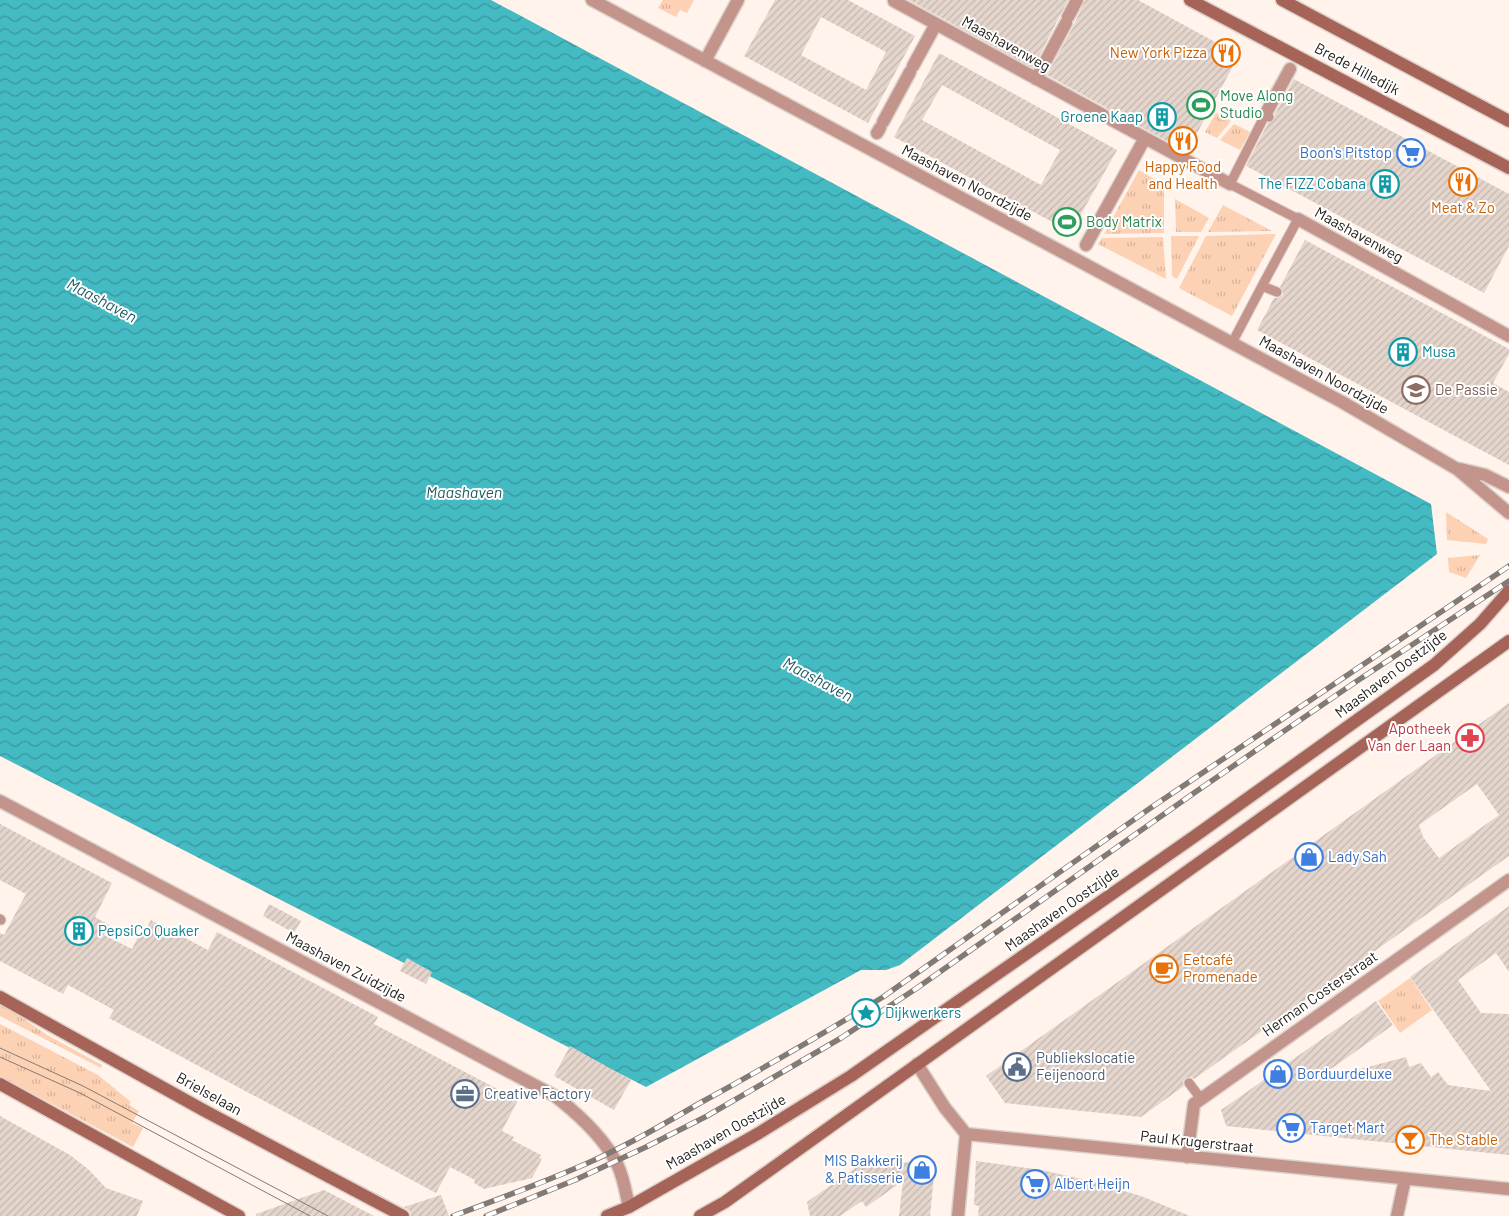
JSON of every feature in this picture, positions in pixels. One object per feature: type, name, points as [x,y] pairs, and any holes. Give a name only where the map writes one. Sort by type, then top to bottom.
[{"type":"main road","name":"Brede Hilledijk","points":[[1190,0],[1509,168]]},
{"type":"main road","name":"Brede Hilledijk","points":[[1282,0],[1509,122]]},
{"type":"main road","name":"Maashaven Oostzijde","points":[[607,1216],[629,1208],[759,1133],[851,1076],[1195,836],[1434,665],[1480,624],[1509,591]]},
{"type":"main road","points":[[700,1216],[724,1202],[1509,641]]},
{"type":"main road","name":"Brielselaan","points":[[0,997],[205,1111],[403,1216]]},
{"type":"main road","points":[[0,1084],[239,1216]]},
{"type":"street","name":"Maashaven Noordzijde","points":[[592,0],[1342,402],[1457,469],[1509,513]]},
{"type":"street","points":[[706,61],[738,0]]},
{"type":"street","points":[[1036,79],[1077,0]]},
{"type":"street","name":"Maashavenweg","points":[[894,1],[1230,184]]},
{"type":"street","points":[[880,127],[936,24]]},
{"type":"street","points":[[1267,116],[1290,69]]},
{"type":"street","points":[[1086,246],[1145,138]]},
{"type":"street","name":"Maashavenweg","points":[[1298,219],[1509,336]]},
{"type":"street","name":"Maashaven Noordzijde","points":[[1457,469],[1485,475],[1509,487]]},
{"type":"street","name":"Maashaven Zuidzijde","points":[[0,801],[554,1096],[584,1121],[617,1164],[629,1208]]},
{"type":"street","name":"Herman Costerstraat","points":[[1201,1099],[1509,880]]},
{"type":"street","points":[[917,1064],[945,1108],[966,1134],[958,1216]]},
{"type":"street","points":[[1187,1157],[1194,1104],[1201,1099]]},
{"type":"street","name":"Paul Krugerstraat","points":[[966,1134],[1509,1189]]},
{"type":"street","points":[[1397,1216],[1404,1179]]},
{"type":"lane","points":[[1230,184],[1267,116]]},
{"type":"lane","name":"Maashavenweg","points":[[1230,184],[1298,219]]},
{"type":"lane","points":[[1232,343],[1298,219]]},
{"type":"lane","points":[[1262,286],[1277,292]]},
{"type":"lane","points":[[1189,1083],[1201,1099]]},
{"type":"green space","points":[[663,0],[694,0],[687,13],[680,10],[676,17],[658,8]]},
{"type":"green space","points":[[1216,113],[1231,121],[1217,138],[1205,132]]},
{"type":"green space","points":[[1234,124],[1250,132],[1240,150],[1220,140]]},
{"type":"green space","points":[[1139,170],[1164,185],[1164,233],[1104,234]]},
{"type":"green space","points":[[1175,199],[1209,218],[1201,232],[1176,232]]},
{"type":"green space","points":[[1223,205],[1272,231],[1208,232]]},
{"type":"green space","points":[[1276,234],[1232,316],[1179,288],[1206,236]]},
{"type":"green space","points":[[1171,236],[1199,236],[1177,279],[1172,276]]},
{"type":"green space","points":[[1163,237],[1166,279],[1098,244],[1102,238]]},
{"type":"green space","points":[[1446,512],[1488,539],[1486,544],[1447,540]]},
{"type":"green space","points":[[1480,555],[1466,578],[1449,572],[1448,558]]},
{"type":"green space","points":[[1410,978],[1432,1010],[1400,1033],[1378,1001]]},
{"type":"green space","points":[[0,1002],[47,1035],[102,1065],[101,1068],[0,1016]]},
{"type":"green space","points":[[0,1024],[98,1075],[131,1102],[129,1105],[139,1111],[132,1123],[143,1128],[133,1147],[0,1076]]},
{"type":"water","name":"Maashaven","points":[[0,0],[491,0],[1431,504],[1437,554],[900,965],[886,970],[861,970],[646,1087],[0,756]]},
{"type":"building","points":[[775,0],[848,0],[915,36],[868,123],[744,56]],"holes":[[[821,17],[886,52],[866,90],[801,55]]]},
{"type":"building","points":[[909,0],[1068,0],[1033,68]]},
{"type":"building","points":[[1085,0],[1138,0],[1239,55],[1187,152],[1116,113],[1110,112],[1107,108],[1047,75]]},
{"type":"building","points":[[939,53],[1117,150],[1071,232],[894,137]],"holes":[[[942,85],[1060,150],[1041,185],[922,120]]]},
{"type":"building","name":"The FIZZ Cobana","points":[[1294,79],[1509,194],[1509,246],[1484,293],[1246,166],[1268,123],[1274,120],[1275,114]]},
{"type":"building","name":"Musa","points":[[1305,240],[1509,349],[1509,354],[1493,383],[1509,392],[1509,465],[1257,330],[1274,298],[1283,295],[1280,287]]},
{"type":"building","points":[[1509,703],[1509,856],[1194,1079],[1191,1077],[1186,1078],[1183,1081],[1184,1086],[1141,1117],[1005,1103],[986,1076]],"holes":[[[1477,784],[1499,815],[1439,858],[1423,837],[1419,825]]]},
{"type":"building","points":[[0,824],[112,883],[95,917],[109,925],[104,935],[132,949],[138,937],[141,938],[151,920],[208,950],[217,932],[378,1017],[374,1024],[518,1100],[502,1131],[514,1137],[512,1140],[541,1155],[539,1157],[542,1159],[532,1178],[484,1189],[474,1183],[475,1180],[450,1167],[436,1193],[109,1018],[114,1010],[68,985],[63,994],[0,961],[0,933],[4,935],[26,894],[0,880]]},
{"type":"building","points":[[269,904],[301,921],[294,933],[263,916]]},
{"type":"building","points":[[1509,906],[1509,972],[1496,953],[1458,980],[1481,1013],[1509,1014],[1509,1155],[1226,1126],[1221,1110],[1376,1001],[1393,1025],[1314,1081],[1406,1057],[1409,1067],[1421,1063],[1431,1077],[1438,1072],[1448,1085],[1491,1091],[1410,977]]},
{"type":"building","points":[[407,958],[432,972],[426,984],[400,971]]},
{"type":"building","points":[[570,1046],[631,1080],[614,1110],[554,1076]]},
{"type":"building","points":[[0,1116],[70,1155],[88,1169],[106,1188],[143,1201],[137,1216],[0,1216]]},
{"type":"building","points":[[868,1159],[935,1165],[930,1216],[899,1216],[903,1181],[866,1207],[862,1201],[840,1216],[810,1216],[807,1202]]},
{"type":"building","points":[[976,1161],[1041,1170],[1086,1180],[1141,1196],[1190,1216],[978,1216],[979,1206],[974,1205]]},
{"type":"building","points":[[324,1190],[374,1216],[256,1216],[256,1214]]},
{"type":"building","points":[[441,1195],[449,1216],[411,1216],[410,1211],[404,1207]]},
{"type":"tram line","points":[[0,1048],[83,1086],[328,1216]]},
{"type":"tram line","points":[[0,1057],[80,1093],[310,1216]]},
{"type":"railway","points":[[453,1216],[505,1197],[618,1149],[883,997],[1149,809],[1509,566]]},
{"type":"railway","points":[[486,1216],[575,1180],[646,1147],[707,1116],[841,1038],[917,988],[1357,681],[1509,581]]},
{"type":"place","name":"New York Pizza","points":[[1226,53]]},
{"type":"place","name":"Move Along Studio","points":[[1201,105]]},
{"type":"place","name":"Groene Kaap","points":[[1162,117]]},
{"type":"place","name":"Happy Food and Health","points":[[1183,141]]},
{"type":"place","name":"Boon's Pitstop","points":[[1411,153]]},
{"type":"place","name":"Meat & Zo","points":[[1463,182]]},
{"type":"place","name":"The FIZZ Cobana","points":[[1385,184]]},
{"type":"place","name":"Body Matrix","points":[[1067,222]]},
{"type":"place","name":"Musa","points":[[1403,352]]},
{"type":"place","name":"De Passie","points":[[1416,390]]},
{"type":"place","name":"Apotheek Van der Laan","points":[[1470,738]]},
{"type":"place","name":"Lady Sah","points":[[1309,857]]},
{"type":"place","name":"PepsiCo Quaker","points":[[79,931]]},
{"type":"place","name":"Eetcafé Promenade","points":[[1164,969]]},
{"type":"place","name":"Dijkwerkers","points":[[866,1013]]},
{"type":"place","name":"Publiekslocatie Feijenoord","points":[[1017,1067]]},
{"type":"place","name":"Borduurdeluxe","points":[[1278,1074]]},
{"type":"place","name":"Creative Factory","points":[[465,1094]]},
{"type":"place","name":"Target Mart","points":[[1291,1128]]},
{"type":"place","name":"The Stable","points":[[1410,1140]]},
{"type":"place","name":"MIS Bakkerij & Patisserie","points":[[922,1170]]},
{"type":"place","name":"Albert Heijn","points":[[1035,1184]]}]
